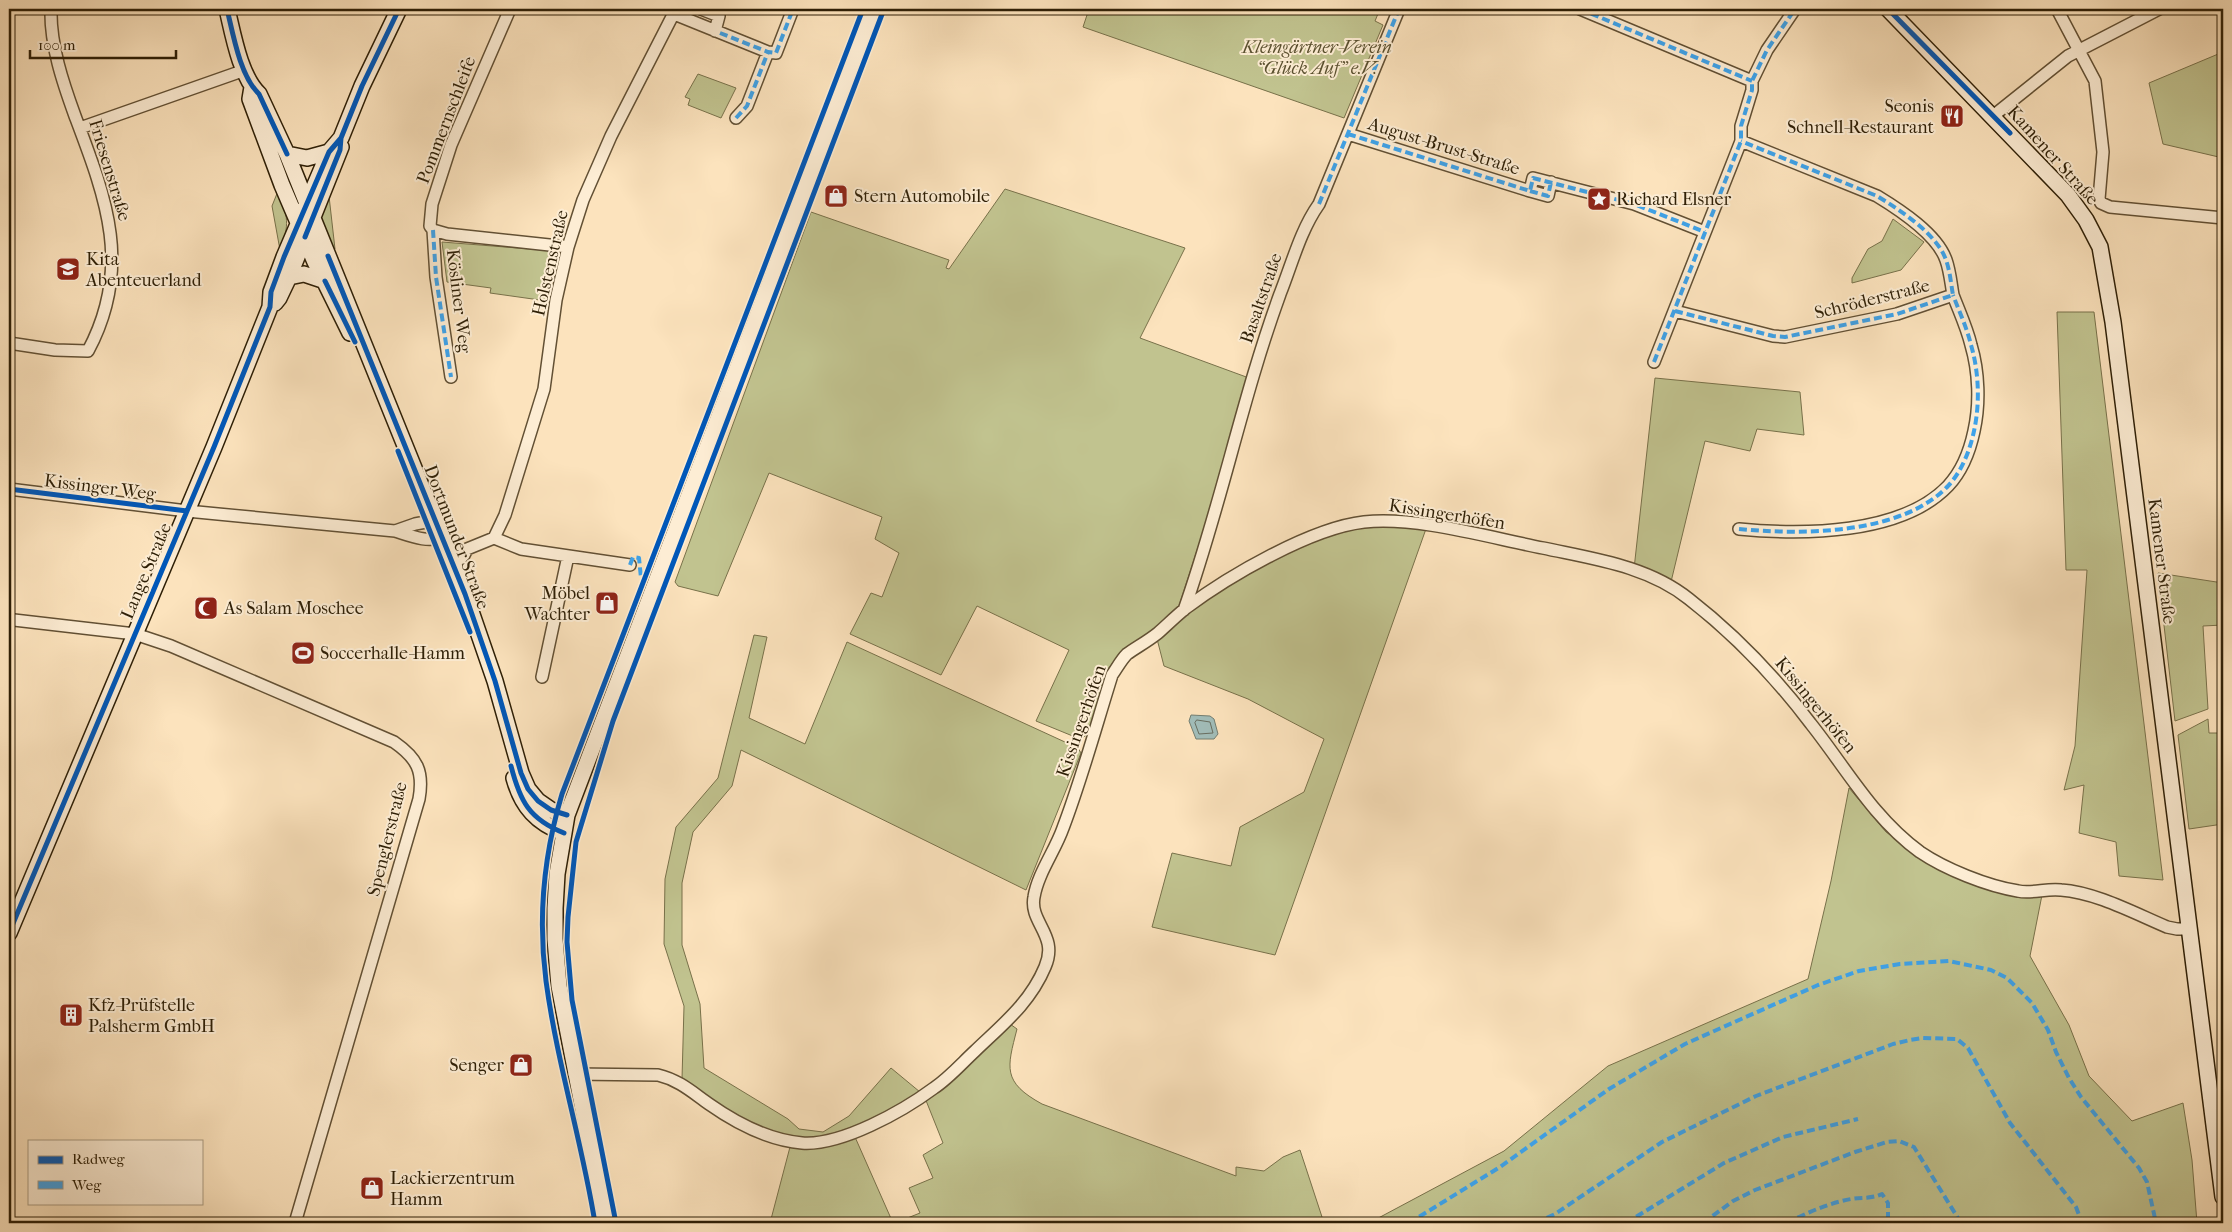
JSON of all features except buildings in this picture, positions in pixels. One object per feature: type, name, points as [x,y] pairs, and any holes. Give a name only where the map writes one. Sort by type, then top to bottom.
[{"type":"main road","name":"Dortmunder Straße","points":[[227,9],[245,70],[252,87],[259,94],[287,154],[306,204]]},
{"type":"main road","name":"Lange Straße","points":[[270,307],[279,298],[305,237],[306,204],[329,152],[341,138],[399,9]]},
{"type":"main road","points":[[605,1223],[574,1074],[559,986],[555,939],[557,874],[567,815],[874,9]]},
{"type":"main road","name":"Kamener Straße","points":[[1888,9],[2068,194],[2086,220],[2100,247],[2113,322],[2223,1197]]},
{"type":"main road","name":"Dortmunder Straße","points":[[252,87],[250,99],[282,185],[306,221],[432,521]]},
{"type":"main road","name":"Lange Straße","points":[[9,933],[187,511],[270,307],[271,292],[340,150],[341,138]]},
{"type":"main road","points":[[287,154],[307,158],[329,152]]},
{"type":"main road","name":"Dortmunder Straße","points":[[305,237],[340,315],[354,339],[465,594],[495,681],[524,781],[538,801],[551,810],[567,815]]},
{"type":"main road","points":[[288,277],[304,274],[325,281]]},
{"type":"main road","name":"Dortmunder Straße","points":[[441,541],[457,602],[467,623],[488,684],[517,790],[534,817],[564,834]]},
{"type":"street","name":"Friesenstraße","points":[[9,344],[55,350],[88,351],[99,324],[112,272],[111,230],[104,197],[65,87],[56,54],[51,9]]},
{"type":"street","name":"Pommernschleife","points":[[433,230],[430,218],[441,173],[510,9]]},
{"type":"street","points":[[701,9],[719,16],[715,31]]},
{"type":"street","points":[[675,12],[715,31],[768,52],[776,53],[793,9]]},
{"type":"street","name":"Basaltstraße","points":[[1184,610],[1215,514],[1244,404],[1274,312],[1308,220],[1319,204],[1399,9]]},
{"type":"street","points":[[1580,9],[1752,81]]},
{"type":"street","points":[[1654,362],[1741,141],[1741,126],[1752,90],[1752,81],[1767,50],[1795,9]]},
{"type":"street","points":[[2057,9],[2095,80],[2103,152],[2099,198],[2101,203],[2110,207],[2223,218]]},
{"type":"street","points":[[1993,116],[2068,56],[2159,9]]},
{"type":"street","name":"Holstenstraße","points":[[494,538],[505,515],[544,389],[556,300],[568,247],[583,200],[601,156],[675,12]]},
{"type":"street","points":[[736,118],[747,106],[768,52]]},
{"type":"street","points":[[80,128],[245,70]]},
{"type":"street","name":"August-Brust-Straße","points":[[1348,134],[1530,191],[1533,178],[1634,204],[1705,232]]},
{"type":"street","name":"Schröderstraße","points":[[1675,312],[1773,336],[1785,337],[1897,314],[1953,295],[1946,259],[1931,238],[1897,208],[1877,196],[1741,141]]},
{"type":"street","points":[[433,230],[470,237],[568,247]]},
{"type":"street","name":"Kösliner Weg","points":[[433,230],[436,277],[451,378]]},
{"type":"street","points":[[1739,529],[1812,532],[1848,528],[1907,512],[1929,502],[1949,485],[1970,446],[1978,398],[1972,345],[1953,295]]},
{"type":"street","name":"Kissinger Weg","points":[[9,489],[187,511],[395,532],[421,539],[459,544],[467,549]]},
{"type":"street","name":"Kissinger Weg","points":[[395,532],[415,524],[432,521]]},
{"type":"street","name":"Kissingerhöfen","points":[[574,1074],[658,1075],[671,1078],[733,1120],[780,1139],[804,1143],[818,1143],[853,1133],[910,1102],[941,1082],[1016,1012],[1032,992],[1046,966],[1049,951],[1048,940],[1034,910],[1033,899],[1036,886],[1062,829],[1112,674],[1124,656],[1156,635],[1184,610],[1210,592],[1294,544],[1329,530],[1366,522],[1446,528],[1634,569],[1657,578],[1689,598],[1754,658],[1810,722],[1892,830],[1922,854],[1967,876],[1993,885],[2020,892],[2062,890],[2106,901],[2167,927],[2178,930],[2189,929]]},
{"type":"street","points":[[453,566],[467,549],[494,538],[521,550],[630,565]]},
{"type":"street","points":[[542,678],[568,556]]},
{"type":"street","name":"Spenglerstraße","points":[[14,620],[134,634],[171,646],[394,742],[412,755],[419,768],[421,788],[419,799],[295,1223]]},
{"type":"green space","name":"Kleingärtner-Verein “Glück Auf” e.V.","points":[[1089,9],[1380,9],[1375,21],[1383,25],[1344,118],[1083,27]]},
{"type":"green space","points":[[2223,52],[2223,158],[2163,144],[2149,83]]},
{"type":"green space","points":[[698,74],[736,88],[721,118],[688,105],[690,99],[685,97]]},
{"type":"green space","points":[[1005,189],[1185,248],[1140,338],[1249,378],[1222,473],[1179,606],[1154,631],[1119,655],[1108,669],[1090,733],[1080,739],[1036,721],[1069,650],[977,606],[941,675],[850,634],[871,593],[882,597],[899,553],[875,539],[882,517],[769,473],[718,596],[678,586],[675,582],[811,212],[949,260],[946,268],[949,269]]},
{"type":"green space","points":[[278,191],[286,214],[285,233],[280,250],[272,206]]},
{"type":"green space","points":[[329,196],[335,249],[332,250],[323,228],[321,217]]},
{"type":"green space","points":[[1893,219],[1924,242],[1901,270],[1852,283],[1852,278],[1868,249],[1882,241]]},
{"type":"green space","points":[[442,242],[555,251],[547,301],[490,293],[491,288],[447,282]]},
{"type":"green space","points":[[2057,312],[2094,312],[2163,880],[2119,876],[2116,842],[2079,833],[2084,785],[2064,790],[2075,746],[2087,570],[2066,570]]},
{"type":"green space","points":[[1655,378],[1800,392],[1804,435],[1757,429],[1750,451],[1705,441],[1670,586],[1634,569]]},
{"type":"green space","points":[[1349,524],[1427,526],[1275,955],[1152,927],[1172,853],[1231,866],[1240,827],[1304,792],[1324,739],[1248,699],[1164,666],[1156,635],[1264,560]]},
{"type":"green space","points":[[2158,573],[2223,583],[2223,625],[2203,626],[2208,709],[2175,721]]},
{"type":"green space","points":[[754,635],[767,637],[749,718],[805,744],[847,642],[1078,748],[1081,753],[1026,890],[741,750],[732,786],[693,832],[682,883],[682,945],[700,1004],[704,1068],[788,1119],[799,1129],[823,1132],[849,1116],[891,1068],[920,1092],[868,1122],[813,1140],[772,1133],[731,1112],[682,1079],[684,1006],[664,944],[665,879],[676,827],[718,778]]},
{"type":"green space","points":[[2208,719],[2209,733],[2223,733],[2223,824],[2189,829],[2178,735]]},
{"type":"green space","points":[[1849,788],[1886,832],[1915,853],[1954,874],[2042,895],[2030,956],[2069,1025],[2089,1076],[2132,1121],[2183,1103],[2192,1160],[2197,1223],[1369,1223],[1504,1151],[1608,1066],[1808,979],[1831,881]]},
{"type":"green space","points":[[1010,1024],[1017,1029],[1011,1054],[1011,1073],[1014,1081],[1029,1096],[1042,1104],[1236,1176],[1236,1167],[1264,1171],[1283,1157],[1300,1150],[1324,1223],[895,1223],[920,1213],[909,1188],[933,1178],[923,1155],[943,1143],[925,1098]]},
{"type":"green space","points":[[855,1137],[893,1223],[770,1223],[790,1147],[807,1148],[823,1146]]},
{"type":"water","points":[[1191,715],[1210,716],[1214,719],[1218,734],[1214,739],[1196,739],[1189,721]]},
{"type":"marked path","points":[[720,33],[768,52],[776,53],[793,9]]},
{"type":"marked path","points":[[1319,204],[1399,9]]},
{"type":"marked path","points":[[1580,9],[1752,81]]},
{"type":"marked path","points":[[1654,362],[1741,141],[1741,126],[1752,90],[1752,81],[1767,50],[1795,9]]},
{"type":"marked path","points":[[736,118],[747,106],[768,52]]},
{"type":"marked path","points":[[1348,134],[1530,191],[1533,178],[1634,204],[1705,232]]},
{"type":"marked path","points":[[1675,311],[1773,336],[1785,337],[1897,314],[1953,295],[1946,260],[1935,241],[1917,223],[1877,196],[1741,141]]},
{"type":"marked path","points":[[1530,191],[1548,196],[1551,182]]},
{"type":"marked path","points":[[433,230],[436,277],[451,377]]},
{"type":"marked path","points":[[1739,529],[1792,532],[1820,531],[1878,523],[1904,514],[1928,502],[1948,486],[1965,460],[1970,446],[1976,421],[1978,399],[1974,355],[1953,295]]},
{"type":"marked path","points":[[630,565],[633,557],[639,558],[641,578],[643,579]]},
{"type":"marked path","points":[[1409,1223],[1500,1167],[1609,1089],[1685,1044],[1818,985],[1859,971],[1900,964],[1949,961],[1991,970],[2007,978],[2032,1003],[2048,1030],[2069,1078],[2081,1097],[2139,1168],[2147,1182],[2156,1223]]},
{"type":"marked path","points":[[1536,1223],[1555,1214],[1662,1142],[1756,1096],[1893,1044],[1923,1038],[1957,1039],[1968,1048],[2010,1123],[2076,1207],[2082,1223]]},
{"type":"marked path","points":[[1626,1223],[1724,1163],[1783,1137],[1858,1119]]},
{"type":"marked path","points":[[1703,1223],[1733,1201],[1755,1190],[1855,1152],[1887,1142],[1899,1141],[1914,1147],[1961,1223]]},
{"type":"marked path","points":[[1787,1223],[1834,1203],[1882,1194],[1888,1203],[1888,1223]]},
{"type":"cycle path","points":[[227,9],[242,66],[252,86],[259,94],[287,154]]},
{"type":"cycle path","points":[[9,933],[214,447],[270,307],[271,292],[284,257],[329,152],[341,138],[362,86],[399,9]]},
{"type":"cycle path","points":[[595,1223],[556,1042],[546,981],[543,934],[544,887],[556,817],[562,794],[863,9]]},
{"type":"cycle path","points":[[616,1223],[572,1000],[567,942],[576,842],[613,721],[884,9]]},
{"type":"cycle path","points":[[1888,9],[2010,133]]},
{"type":"cycle path","points":[[305,237],[340,150],[341,138]]},
{"type":"cycle path","points":[[328,256],[465,594],[495,681],[521,773],[528,789],[538,801],[551,810],[567,815]]},
{"type":"cycle path","points":[[325,281],[355,342]]},
{"type":"cycle path","points":[[398,451],[470,632]]},
{"type":"cycle path","points":[[9,489],[187,511]]},
{"type":"cycle path","points":[[511,766],[522,799],[534,815],[542,822],[564,833]]},
{"type":"place","name":"Seonis Schnell-Restaurant","points":[[1952,116]]},
{"type":"place","name":"Stern Automobile","points":[[836,196]]},
{"type":"place","name":"Richard Elsner","points":[[1599,199]]},
{"type":"place","name":"Kita Abenteuerland","points":[[68,269]]},
{"type":"place","name":"Möbel Wachter","points":[[607,603]]},
{"type":"place","name":"As Salam Moschee","points":[[206,608]]},
{"type":"place","name":"Soccerhalle-Hamm","points":[[303,653]]},
{"type":"place","name":"Kfz-Prüfstelle Palsherm GmbH","points":[[71,1015]]},
{"type":"place","name":"Senger","points":[[521,1065]]},
{"type":"place","name":"Lackierzentrum Hamm","points":[[372,1188]]}]
